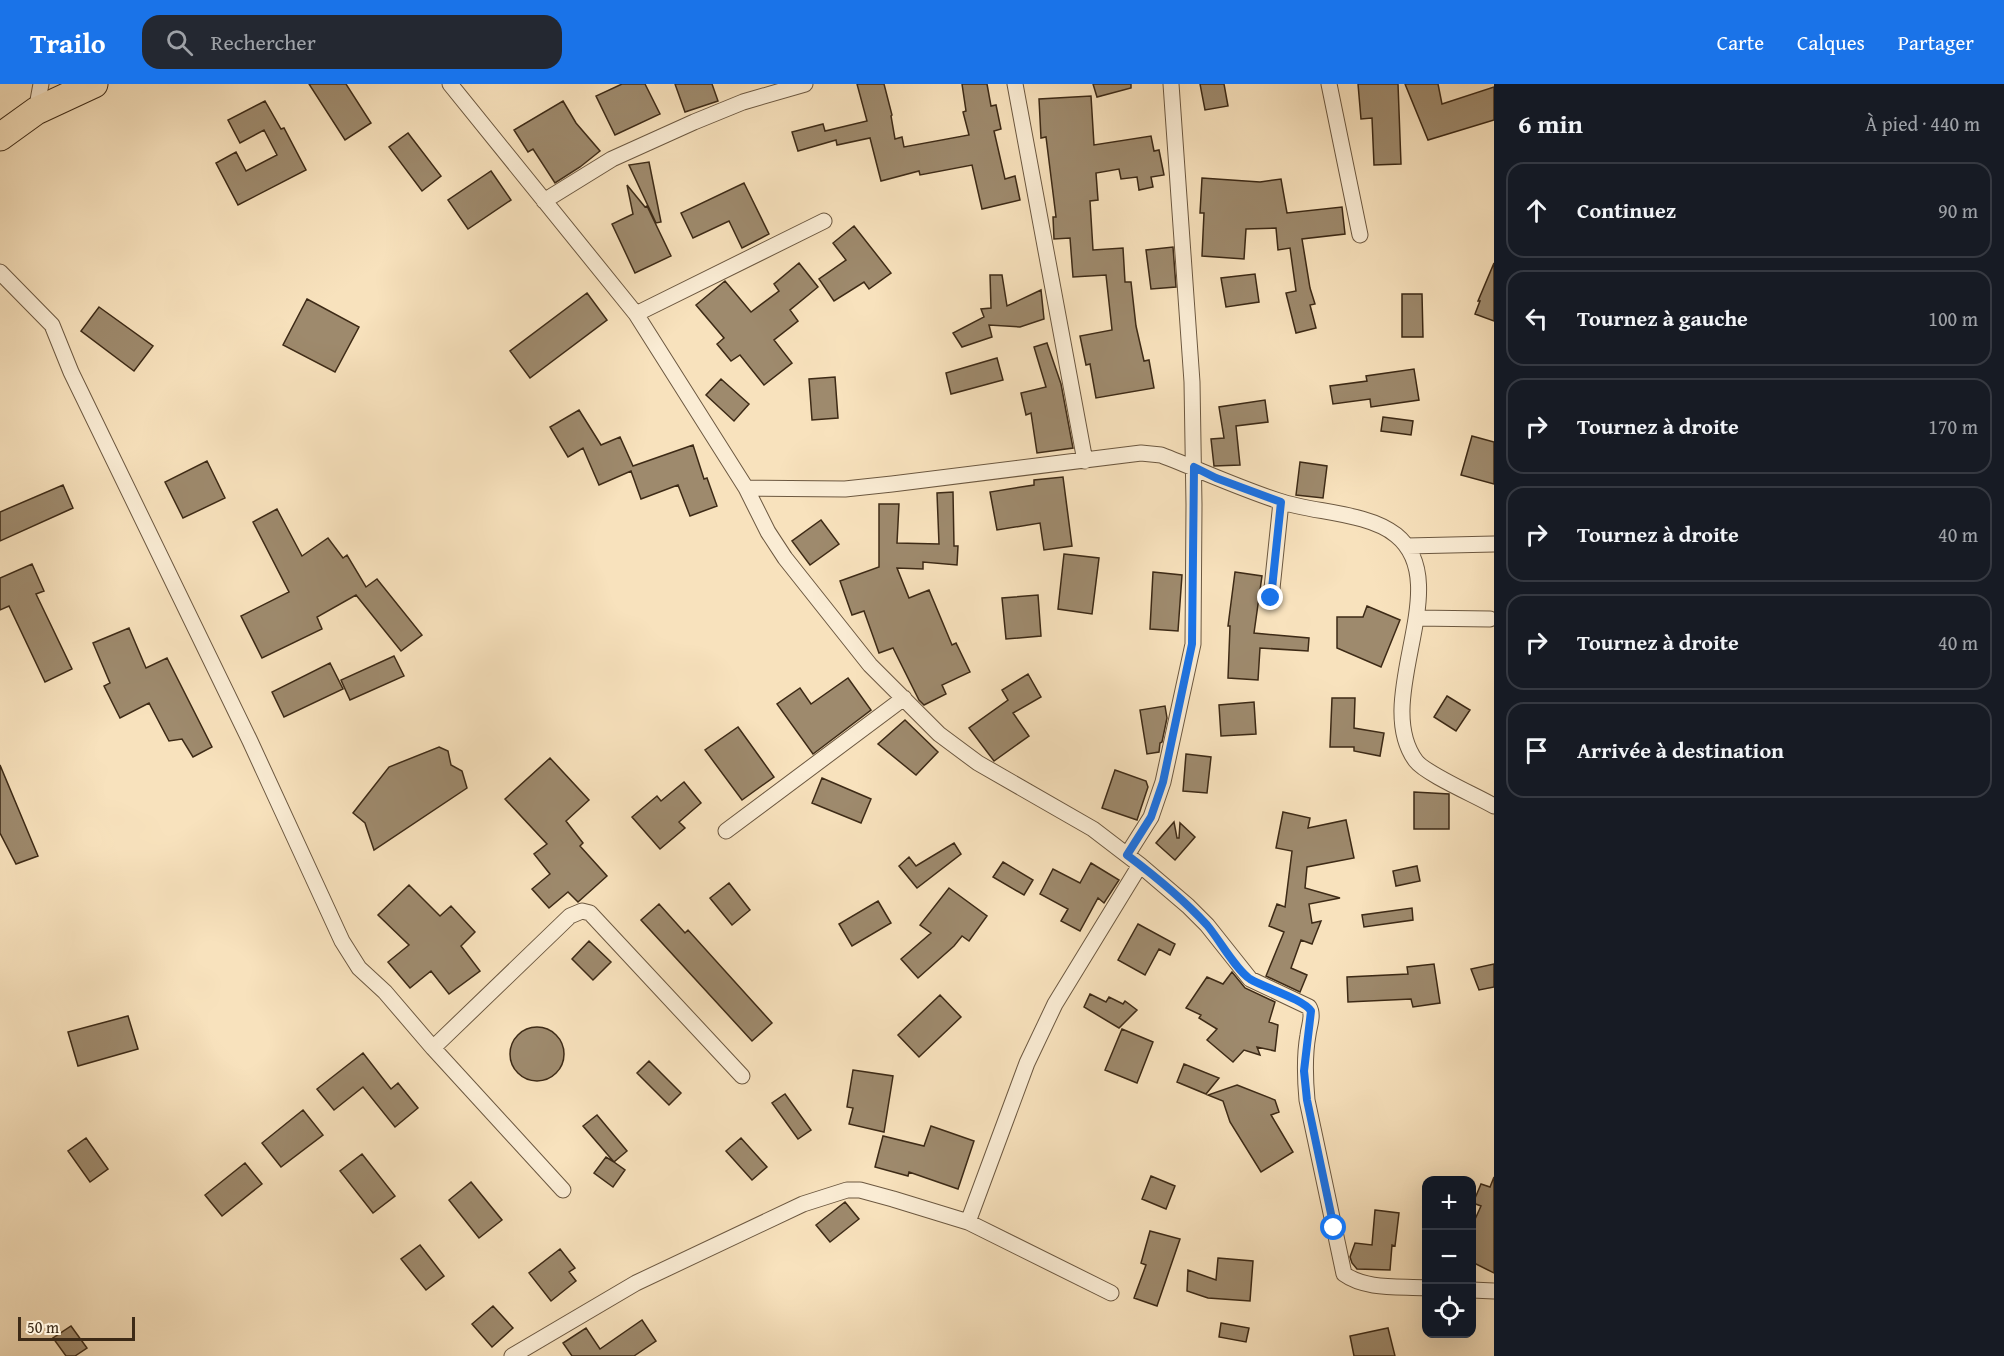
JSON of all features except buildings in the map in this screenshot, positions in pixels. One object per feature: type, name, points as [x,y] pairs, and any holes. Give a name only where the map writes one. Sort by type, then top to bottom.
[{"type":"highway","points":[[0,137],[36,111],[94,84]]},
{"type":"street","points":[[36,111],[41,84]]},
{"type":"street","points":[[450,84],[636,314],[746,488],[768,532],[785,558],[870,665],[939,734],[978,764],[1093,830],[1140,865],[1207,925],[1246,976],[1304,1004],[1311,1011],[1304,1071],[1307,1100],[1344,1274],[1353,1281],[1364,1284],[1422,1287]]},
{"type":"street","points":[[544,201],[612,159],[694,122],[743,102],[806,84]]},
{"type":"street","points":[[1015,84],[1085,460]]},
{"type":"street","points":[[1127,855],[1151,817],[1163,782],[1192,644],[1194,467],[1192,382],[1171,84]]},
{"type":"street","points":[[1329,84],[1360,235]]},
{"type":"street","points":[[636,314],[824,221]]},
{"type":"street","points":[[0,272],[52,325],[71,372],[240,720],[342,941],[358,968],[385,992],[563,1190]]},
{"type":"street","points":[[746,488],[845,489],[1141,453],[1161,455],[1281,502],[1378,525],[1394,534],[1407,546],[1414,564],[1418,587],[1416,618],[1401,701],[1402,724],[1409,746],[1416,761],[1429,771],[1494,806]]},
{"type":"street","points":[[1271,598],[1281,502]]},
{"type":"street","points":[[1407,546],[1494,544]]},
{"type":"street","points":[[1416,618],[1490,619]]},
{"type":"street","points":[[726,831],[904,698]]},
{"type":"street","points":[[968,1222],[1027,1063],[1054,1004],[1140,865]]},
{"type":"street","points":[[434,1048],[570,916],[582,911],[590,914],[742,1076]]},
{"type":"street","points":[[512,1356],[636,1283],[803,1204],[834,1192],[847,1190],[860,1191],[968,1222],[1112,1293]]},
{"type":"street","points":[[1476,1290],[1494,1291]]},
{"type":"route","points":[[1271,598],[1281,502],[1216,478],[1194,467],[1192,644],[1163,782],[1151,817],[1127,855],[1188,906],[1214,933],[1246,976],[1309,1007],[1311,1015],[1304,1071],[1307,1100],[1334,1228]]}]
